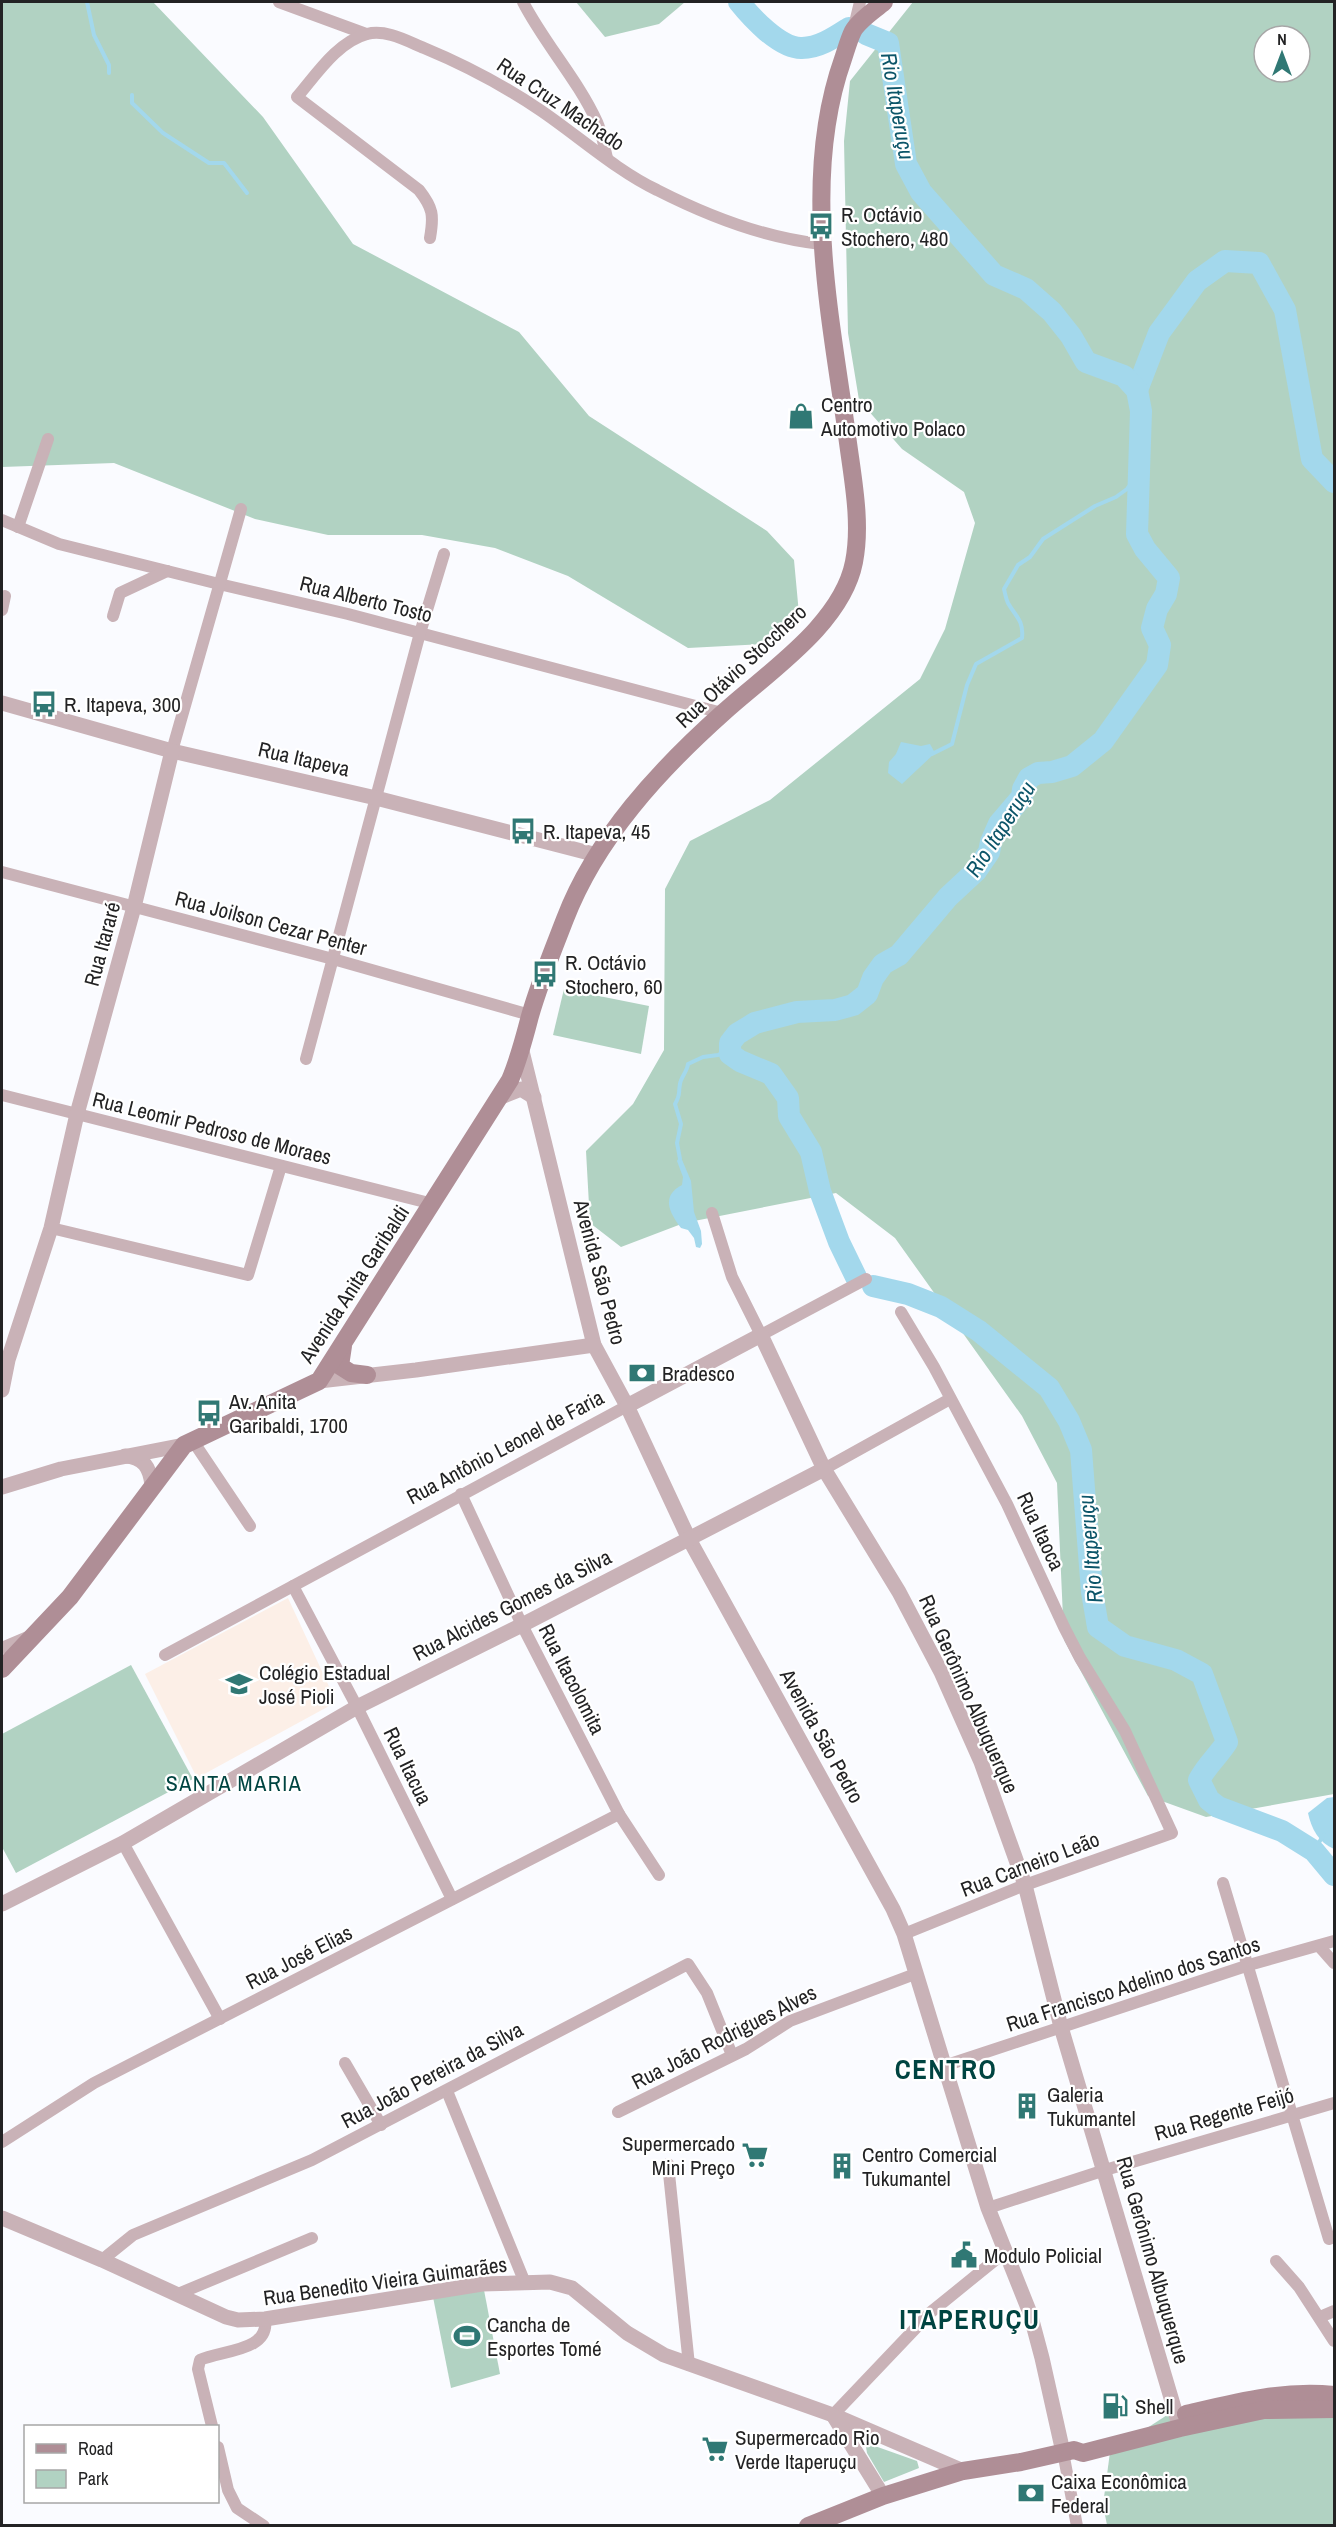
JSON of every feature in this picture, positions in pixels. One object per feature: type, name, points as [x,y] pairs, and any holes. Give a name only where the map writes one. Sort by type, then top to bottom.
[{"type":"main road","points":[[854,28],[884,2]]},
{"type":"main road","name":"Rua Otávio Stocchero","points":[[522,1051],[530,1015],[566,915],[597,855],[642,794],[722,713],[788,657],[818,628],[843,594],[854,566],[858,538],[854,487],[821,244],[828,114],[836,78],[854,28]]},
{"type":"main road","name":"Avenida Anita Garibaldi","points":[[2,1669],[70,1597],[152,1485],[188,1443],[319,1381],[501,1096],[522,1051]]},
{"type":"main road","points":[[347,1336],[340,1366],[351,1373],[367,1374]]},
{"type":"main road","points":[[808,2526],[883,2496],[963,2471],[1069,2451],[1083,2453],[1265,2396],[1313,2393],[1335,2395]]},
{"type":"main road","points":[[1178,2422],[1264,2410],[1335,2409]]},
{"type":"street","name":"Rua Cruz Machado","points":[[279,2],[366,34],[383,33],[401,38],[472,68],[540,110],[655,190],[723,219],[793,241],[821,244]]},
{"type":"street","points":[[523,2],[538,31],[584,99],[597,123],[607,158]]},
{"type":"street","points":[[854,28],[860,2]]},
{"type":"street","points":[[366,34],[339,49],[297,97],[418,190],[430,205],[433,221],[430,238]]},
{"type":"street","points":[[18,527],[48,439]]},
{"type":"street","name":"Rua Itararé","points":[[2,1390],[5,1359],[51,1228],[77,1114],[134,907],[172,751],[241,509]]},
{"type":"street","name":"Rua Alberto Tosto","points":[[2,520],[59,544],[348,614],[722,713]]},
{"type":"street","points":[[306,1059],[420,633],[444,554]]},
{"type":"street","points":[[113,616],[120,592],[167,571]]},
{"type":"street","points":[[2,610],[5,596]]},
{"type":"street","name":"Rua Itapeva","points":[[2,703],[172,751],[376,798],[597,855]]},
{"type":"street","name":"Rua Joilson Cezar Penter","points":[[2,872],[333,959],[530,1015]]},
{"type":"street","name":"Avenida São Pedro","points":[[522,1051],[594,1345],[627,1406],[689,1539],[893,1909],[904,1934],[988,2208],[1033,2324],[1069,2451]]},
{"type":"street","points":[[501,1096],[521,1089],[534,1097]]},
{"type":"street","name":"Rua Leomir Pedroso de Moraes","points":[[2,1095],[433,1204]]},
{"type":"street","points":[[51,1228],[248,1275],[281,1166]]},
{"type":"street","name":"Rua Gerônimo Albuquerque","points":[[712,1213],[732,1277],[824,1469],[899,1592],[941,1672],[981,1762],[1025,1885],[1061,2027],[1178,2422]]},
{"type":"street","name":"Rua Antônio Leonel de Faria","points":[[165,1655],[461,1494],[866,1279]]},
{"type":"street","name":"Rua Itaoca","points":[[901,1312],[934,1367],[1007,1504],[1080,1658],[1125,1731],[1172,1833]]},
{"type":"street","points":[[319,1381],[594,1345]]},
{"type":"street","name":"Rua Alcides Gomes da Silva","points":[[2,1904],[123,1843],[357,1707],[522,1625],[824,1469],[950,1399]]},
{"type":"street","points":[[2,1487],[61,1469],[188,1443],[250,1526]]},
{"type":"street","points":[[122,1456],[134,1457],[145,1463],[152,1485]]},
{"type":"street","name":"Rua Itacolomita","points":[[461,1494],[522,1625],[619,1814],[659,1875]]},
{"type":"street","name":"Rua Itacua","points":[[293,1586],[357,1707],[452,1899]]},
{"type":"street","points":[[2,1648],[31,1636]]},
{"type":"street","name":"Rua José Elias","points":[[2,2142],[94,2083],[619,1814]]},
{"type":"street","name":"Rua Carneiro Leão","points":[[904,1934],[1025,1885],[1172,1833]]},
{"type":"street","points":[[123,1843],[220,2019]]},
{"type":"street","points":[[1223,1883],[1290,2115],[1332,2238]]},
{"type":"street","name":"Rua Francisco Adelino dos Santos","points":[[944,2066],[1248,1965],[1335,1941]]},
{"type":"street","points":[[1319,1946],[1335,1963]]},
{"type":"street","name":"Rua João Pereira da Silva","points":[[102,2260],[133,2235],[312,2160],[688,1964],[707,1993],[732,2055]]},
{"type":"street","name":"Rua João Rodrigues Alves","points":[[618,2112],[746,2049],[790,2021],[915,1974]]},
{"type":"street","points":[[345,2063],[381,2125]]},
{"type":"street","points":[[447,2091],[525,2283]]},
{"type":"street","name":"Rua Regente Feijó","points":[[988,2208],[1105,2170],[1335,2103]]},
{"type":"street","points":[[668,2164],[689,2366]]},
{"type":"street","name":"Rua Benedito Vieira Guimarães","points":[[2,2217],[226,2317],[238,2320],[265,2319],[482,2284],[550,2282],[572,2288],[627,2333],[647,2346],[689,2366],[833,2415],[963,2471]]},
{"type":"street","points":[[178,2294],[312,2238]]},
{"type":"street","points":[[883,2496],[833,2415],[931,2312],[1005,2252]]},
{"type":"street","points":[[1276,2261],[1299,2287],[1335,2341]]},
{"type":"street","points":[[1320,2317],[1335,2311]]},
{"type":"street","points":[[212,2425],[198,2369],[200,2360],[257,2343],[264,2335],[265,2319]]},
{"type":"street","points":[[219,2451],[228,2490],[237,2508],[264,2526]]},
{"type":"street","points":[[1069,2451],[1077,2526]]},
{"type":"shaded area","name":"Colégio Estadual José Pioli","points":[[288,1598],[333,1695],[331,1705],[197,1778],[145,1674]]},
{"type":"green space","points":[[2,2],[153,2],[263,117],[353,244],[519,332],[589,416],[767,531],[794,560],[799,614],[766,644],[688,648],[568,576],[495,548],[422,535],[328,535],[255,519],[114,463],[2,467]]},
{"type":"green space","points":[[576,2],[685,2],[659,24],[605,37]]},
{"type":"green space","points":[[913,2],[1334,2],[1334,1794],[1206,1817],[1148,1796],[1064,1640],[1057,1483],[1022,1416],[895,1238],[836,1193],[684,1223],[621,1247],[590,1223],[586,1151],[633,1104],[664,1050],[665,889],[690,841],[770,800],[920,679],[945,629],[975,523],[964,492],[902,449],[859,400],[848,333],[844,141],[850,81]]},
{"type":"green space","points":[[564,989],[649,1006],[641,1054],[553,1035]]},
{"type":"green space","points":[[131,1665],[193,1779],[16,1873],[2,1847],[2,1734]]},
{"type":"green space","name":"Cancha de Esportes Tomé","points":[[484,2290],[500,2374],[451,2388],[433,2297]]},
{"type":"green space","points":[[1334,2394],[1334,2525],[1107,2525],[1103,2505],[1110,2452],[1178,2408]]},
{"type":"green space","points":[[872,2445],[917,2461],[919,2468],[884,2482],[867,2453],[866,2447]]},
{"type":"water","points":[[901,742],[921,746],[930,744],[935,753],[902,784],[888,773],[889,762],[896,754]]},
{"type":"water","points":[[680,1155],[691,1181],[694,1212],[701,1231],[700,1248],[696,1247],[694,1238],[688,1230],[681,1228],[669,1205],[671,1194],[682,1185],[683,1177],[677,1161]]},
{"type":"water","points":[[1334,1797],[1334,1849],[1316,1834],[1308,1813],[1327,1798]]},
{"type":"waterway","points":[[87,2],[94,35],[109,65],[109,73]]},
{"type":"waterway","name":"Rio Itaperuçu","points":[[739,2],[767,31],[793,47],[815,46],[849,28]]},
{"type":"waterway","name":"Rio Itaperuçu","points":[[856,1277],[839,1242],[820,1191],[811,1152],[789,1116],[788,1098],[771,1074],[740,1061],[730,1054],[730,1043],[737,1034],[755,1023],[797,1012],[835,1010],[853,1005],[867,994],[873,978],[883,964],[899,955],[948,897],[976,871],[989,852],[999,824],[1022,797],[1023,789],[1029,778],[1038,773],[1052,772],[1072,766],[1103,741],[1157,665],[1160,645],[1152,628],[1157,609],[1166,594],[1169,578],[1145,549],[1137,534],[1141,411],[1137,390],[1124,376],[1086,362],[1071,336],[1052,312],[1026,289],[994,275],[921,192],[906,164],[888,43],[866,34]]},
{"type":"waterway","points":[[132,95],[132,103],[163,133],[209,163],[224,163],[247,193]]},
{"type":"waterway","points":[[1137,390],[1159,333],[1197,281],[1225,261],[1259,263],[1285,310],[1312,459],[1334,482]]},
{"type":"waterway","points":[[932,754],[952,744],[967,685],[976,664],[1022,638],[1020,622],[1008,603],[1004,589],[1018,565],[1030,557],[1043,539],[1095,506],[1116,497],[1127,489],[1137,476]]},
{"type":"waterway","points":[[680,1159],[677,1143],[681,1124],[675,1104],[688,1064],[730,1049]]},
{"type":"waterway","name":"Rio Itaperuçu","points":[[873,1286],[908,1294],[941,1307],[979,1331],[1049,1388],[1069,1421],[1081,1450],[1092,1592],[1098,1627],[1125,1646],[1176,1660],[1202,1674],[1227,1742],[1199,1780],[1209,1800],[1218,1807],[1282,1831],[1314,1851],[1334,1875]]},
{"type":"waterway","points":[[1314,1851],[1324,1834]]},
{"type":"place","name":"R. Octávio Stochero, 480","points":[[821,226]]},
{"type":"place","name":"Centro Automotivo Polaco","points":[[801,416]]},
{"type":"place","name":"R. Itapeva, 300","points":[[44,704]]},
{"type":"place","name":"R. Itapeva, 45","points":[[523,831]]},
{"type":"place","name":"R. Octávio Stochero, 60","points":[[545,974]]},
{"type":"place","name":"Bradesco","points":[[642,1373]]},
{"type":"place","name":"Av. Anita Garibaldi, 1700","points":[[209,1413]]},
{"type":"place","name":"Colégio Estadual José Pioli","points":[[239,1684]]},
{"type":"place","name":"Galeria Tukumantel","points":[[1027,2106]]},
{"type":"place","name":"Supermercado Mini Preço","points":[[755,2155]]},
{"type":"place","name":"Centro Comercial Tukumantel","points":[[842,2166]]},
{"type":"place","name":"Modulo Policial","points":[[964,2255]]},
{"type":"place","name":"Cancha de Esportes Tomé","points":[[467,2336]]},
{"type":"place","name":"Shell","points":[[1115,2406]]},
{"type":"place","name":"Supermercado Rio Verde Itaperuçu","points":[[715,2449]]},
{"type":"place","name":"Caixa Econômica Federal","points":[[1031,2493]]},
{"type":"district","name":"SANTA MARIA","points":[[234,1783]]},
{"type":"district","name":"CENTRO","points":[[946,2069]]},
{"type":"district","name":"ITAPERUÇU","points":[[970,2319]]}]
